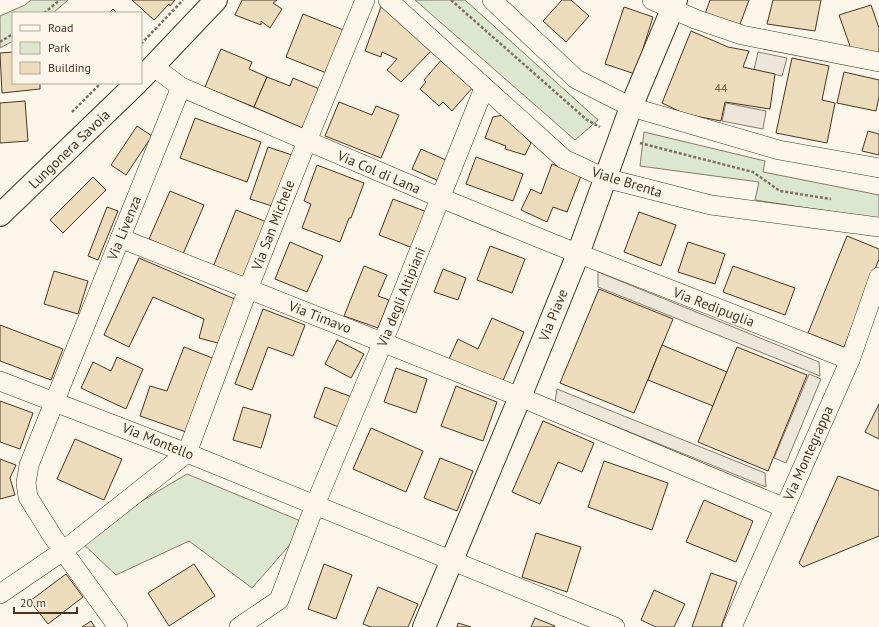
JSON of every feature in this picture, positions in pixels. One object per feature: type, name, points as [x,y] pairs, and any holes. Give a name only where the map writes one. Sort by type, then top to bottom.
[{"type":"street","points":[[181,87],[147,73],[216,0]]},
{"type":"street","name":"Via San Michele","points":[[187,453],[248,289],[307,140],[365,0]]},
{"type":"street","name":"Viale Brenta","points":[[388,0],[564,159],[605,178],[711,205],[879,227]]},
{"type":"street","points":[[492,0],[576,79],[631,107],[779,150],[879,168]]},
{"type":"street","points":[[652,0],[674,5],[742,35],[879,62]]},
{"type":"street","name":"Via Piave","points":[[424,627],[578,254],[631,107],[674,5]]},
{"type":"street","name":"Lungonera Savoia","points":[[0,215],[136,84]]},
{"type":"street","name":"Via Col di Lana","points":[[181,87],[441,198],[578,254]]},
{"type":"street","name":"Via Livenza","points":[[118,627],[63,552],[28,497],[26,483],[29,465],[181,87]]},
{"type":"street","name":"Via degli Altipiani","points":[[239,627],[279,600],[315,504],[383,342],[484,88]]},
{"type":"street","name":"Via Timavo","points":[[120,238],[520,397],[784,508]]},
{"type":"street","name":"Via Redipuglia","points":[[578,254],[850,360]]},
{"type":"street","name":"Via Montegrappa","points":[[732,627],[850,360],[879,277]]},
{"type":"street","name":"Via Montello","points":[[0,381],[55,401],[315,504],[615,627]]},
{"type":"street","points":[[0,594],[63,552],[187,453]]},
{"type":"path","points":[[45,12],[60,0]]},
{"type":"path","points":[[142,43],[183,0]]},
{"type":"path","points":[[451,0],[587,120],[620,137],[753,172],[780,191],[833,199]]},
{"type":"path","points":[[0,42],[12,35]]},
{"type":"path","points":[[72,112],[100,84]]},
{"type":"green space","points":[[31,0],[68,0],[54,12],[12,12],[12,42],[0,48],[0,16],[25,5]]},
{"type":"green space","points":[[415,0],[465,0],[598,120],[575,140]]},
{"type":"green space","points":[[644,132],[765,161],[763,172],[879,195],[879,219],[755,200],[759,182],[640,166]]},
{"type":"green space","points":[[187,474],[308,524],[252,588],[189,541],[116,575],[78,539]]},
{"type":"shaded area","points":[[758,52],[787,58],[782,76],[754,70]]},
{"type":"shaded area","points":[[726,103],[766,111],[763,129],[722,121]]},
{"type":"shaded area","points":[[598,272],[819,362],[820,376],[598,287]]},
{"type":"shaded area","points":[[809,374],[821,379],[786,463],[774,458]]},
{"type":"shaded area","points":[[557,389],[765,473],[766,487],[555,402]]},
{"type":"building","points":[[132,0],[175,0],[170,6],[169,4],[154,20]]},
{"type":"building","points":[[242,0],[277,0],[273,3],[282,9],[270,28],[261,21],[261,25],[235,15]]},
{"type":"building","points":[[562,0],[571,0],[589,16],[566,42],[543,21]]},
{"type":"building","points":[[710,0],[749,0],[739,27],[705,14]]},
{"type":"building","points":[[773,0],[821,0],[815,31],[767,24]]},
{"type":"building","points":[[382,4],[434,48],[401,82],[387,70],[397,59],[382,52],[381,57],[365,51]]},
{"type":"building","points":[[871,5],[879,28],[879,56],[851,49],[839,15]]},
{"type":"building","points":[[624,7],[653,17],[635,74],[605,64]]},
{"type":"building","points":[[303,14],[346,31],[329,74],[286,57]]},
{"type":"building","points":[[691,31],[728,47],[749,51],[743,67],[775,74],[770,109],[725,102],[721,121],[685,114],[662,103]]},
{"type":"building","points":[[221,49],[252,62],[249,69],[267,77],[254,107],[205,87]]},
{"type":"building","points":[[12,52],[12,84],[40,84],[40,89],[2,93],[0,53]]},
{"type":"building","points":[[443,58],[474,86],[452,111],[443,102],[439,106],[420,89],[426,82],[424,80]]},
{"type":"building","points":[[792,58],[829,66],[822,100],[835,103],[827,143],[776,133]]},
{"type":"building","points":[[844,72],[879,80],[879,97],[876,111],[837,103]]},
{"type":"building","points":[[267,77],[290,86],[293,78],[322,90],[305,129],[254,107]]},
{"type":"building","points":[[25,101],[28,141],[0,143],[0,103]]},
{"type":"building","points":[[339,102],[372,115],[376,106],[399,115],[381,158],[325,136]]},
{"type":"building","points":[[503,115],[531,143],[525,155],[505,149],[506,146],[485,138],[493,117]]},
{"type":"building","points":[[195,118],[261,142],[247,182],[180,158]]},
{"type":"building","points":[[137,126],[152,136],[126,175],[111,165]]},
{"type":"building","points":[[868,131],[879,134],[879,155],[862,151]]},
{"type":"building","points":[[268,147],[295,156],[278,208],[250,199]]},
{"type":"building","points":[[421,149],[448,161],[439,181],[412,169]]},
{"type":"building","points":[[476,157],[523,174],[513,201],[466,184]]},
{"type":"building","points":[[552,164],[581,176],[567,212],[553,207],[547,222],[521,210],[531,189],[541,194]]},
{"type":"building","points":[[317,165],[364,183],[340,242],[302,228],[311,204],[304,201]]},
{"type":"building","points":[[93,177],[106,190],[63,233],[50,220]]},
{"type":"building","points":[[170,191],[204,205],[183,254],[149,239]]},
{"type":"building","points":[[393,199],[427,212],[413,248],[379,235]]},
{"type":"building","points":[[107,207],[118,211],[98,260],[88,256]]},
{"type":"building","points":[[236,210],[272,224],[249,282],[213,267]]},
{"type":"building","points":[[639,212],[676,225],[661,266],[624,252]]},
{"type":"building","points":[[847,236],[879,249],[879,259],[844,347],[808,333]]},
{"type":"building","points":[[290,242],[323,256],[307,292],[275,279]]},
{"type":"building","points":[[688,242],[725,254],[715,284],[678,272]]},
{"type":"building","points":[[490,246],[525,259],[512,293],[477,280]]},
{"type":"building","points":[[139,258],[237,300],[221,344],[199,338],[204,319],[153,297],[129,347],[104,335]]},
{"type":"building","points":[[364,266],[387,275],[378,296],[389,300],[378,328],[344,316]]},
{"type":"building","points":[[733,266],[795,288],[785,315],[723,292]]},
{"type":"building","points":[[443,269],[466,278],[458,300],[434,292]]},
{"type":"building","points":[[54,271],[88,281],[78,314],[44,304]]},
{"type":"building","points":[[599,289],[673,319],[634,413],[560,383]]},
{"type":"building","points":[[263,309],[305,325],[293,356],[268,347],[252,390],[235,384]]},
{"type":"building","points":[[492,318],[524,332],[502,383],[449,359],[458,339],[478,349]]},
{"type":"building","points":[[0,325],[63,349],[51,380],[0,361]]},
{"type":"building","points":[[337,340],[364,354],[351,378],[325,364]]},
{"type":"building","points":[[662,345],[727,372],[713,406],[648,380]]},
{"type":"building","points":[[184,347],[215,359],[186,432],[140,416],[150,386],[167,391]]},
{"type":"building","points":[[737,347],[807,375],[768,471],[698,442]]},
{"type":"building","points":[[117,357],[143,369],[126,409],[81,388],[93,362],[111,371]]},
{"type":"building","points":[[396,368],[427,379],[416,413],[384,402]]},
{"type":"building","points":[[456,386],[497,402],[483,441],[441,426]]},
{"type":"building","points":[[325,387],[352,397],[341,428],[314,417]]},
{"type":"building","points":[[0,401],[33,413],[20,449],[0,442]]},
{"type":"building","points":[[879,404],[879,439],[865,432]]},
{"type":"building","points":[[243,407],[271,415],[261,448],[233,440]]},
{"type":"building","points":[[543,421],[594,443],[582,472],[558,462],[540,504],[512,492]]},
{"type":"building","points":[[371,428],[423,451],[406,492],[353,469]]},
{"type":"building","points":[[75,439],[122,459],[104,500],[57,479]]},
{"type":"building","points":[[440,458],[473,471],[457,511],[424,498]]},
{"type":"building","points":[[0,459],[16,465],[10,478],[15,495],[0,499]]},
{"type":"building","points":[[604,461],[668,483],[652,530],[588,507]]},
{"type":"building","points":[[838,476],[879,491],[879,536],[803,567],[799,563]]},
{"type":"building","points":[[704,500],[753,521],[736,562],[686,542]]},
{"type":"building","points":[[536,533],[581,547],[567,592],[522,577]]},
{"type":"building","points":[[194,564],[215,596],[169,626],[148,593]]},
{"type":"building","points":[[324,564],[352,575],[336,619],[308,609]]},
{"type":"building","points":[[711,573],[737,582],[721,627],[692,627]]},
{"type":"building","points":[[66,574],[83,597],[48,624],[30,601]]},
{"type":"building","points":[[378,587],[418,604],[408,627],[371,627],[363,624]]},
{"type":"building","points":[[654,590],[685,604],[674,627],[656,627],[641,620]]},
{"type":"building","points":[[535,618],[555,626],[531,627]]},
{"type":"building","points":[[91,621],[95,627],[82,627]]},
{"type":"building","points":[[458,623],[471,627],[457,627]]}]
